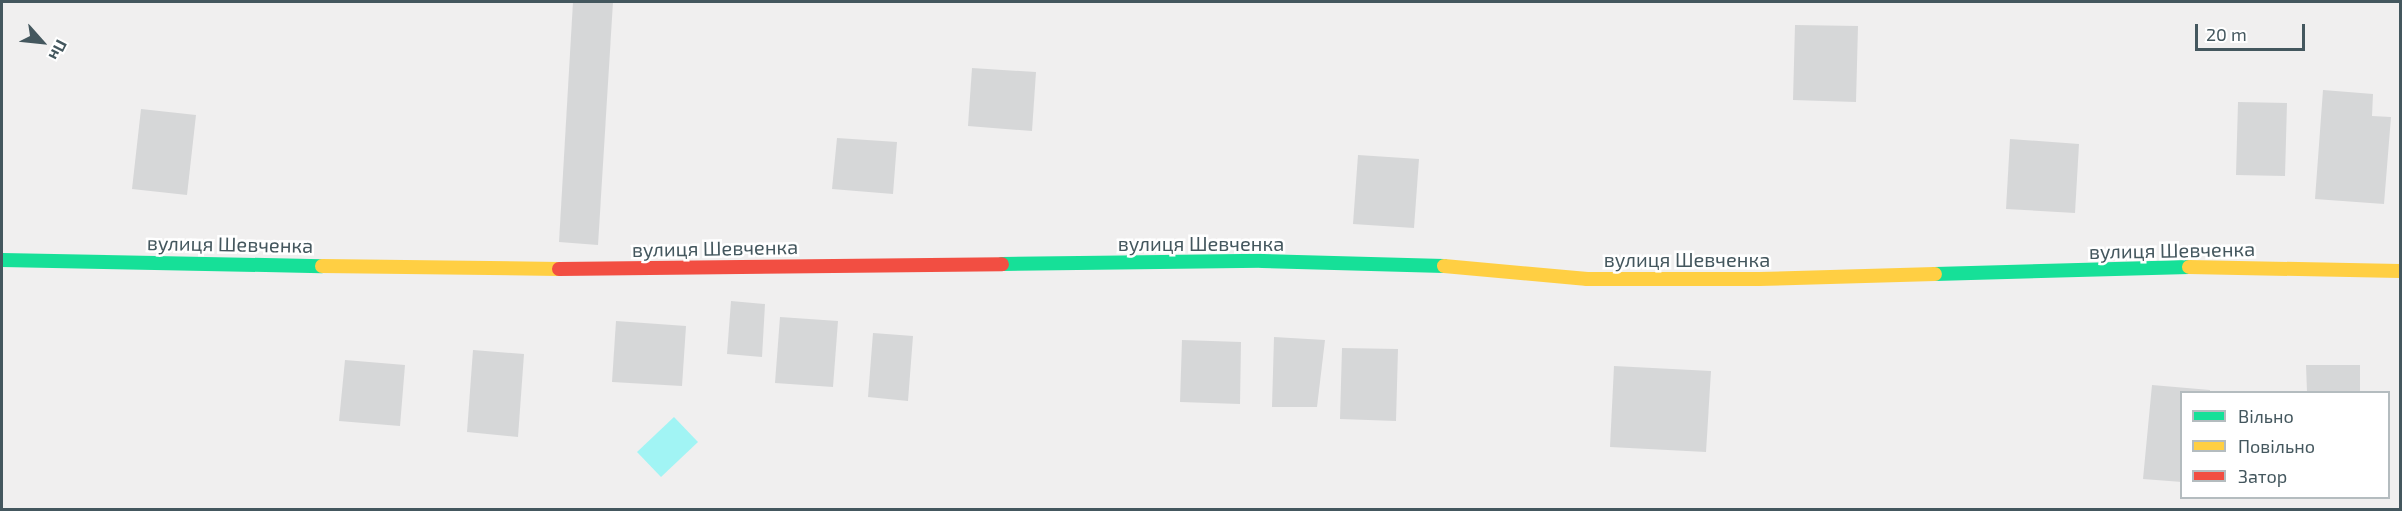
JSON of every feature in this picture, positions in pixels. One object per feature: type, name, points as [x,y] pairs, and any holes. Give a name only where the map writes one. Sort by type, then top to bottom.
[{"type":"street","name":"вулиця Шевченка","points":[[2,260],[519,269],[1262,261],[1436,265],[1587,279],[1759,279],[2201,267],[2400,271]]},
{"type":"water","points":[[674,417],[698,442],[661,477],[637,452]]},
{"type":"building","points":[[573,2],[613,2],[598,245],[559,242]]},
{"type":"building","points":[[1795,25],[1858,26],[1856,102],[1793,100]]},
{"type":"building","points":[[972,68],[1036,72],[1032,131],[968,126]]},
{"type":"building","points":[[2323,90],[2373,94],[2372,116],[2391,117],[2384,204],[2315,199]]},
{"type":"building","points":[[2238,102],[2287,103],[2285,176],[2236,175]]},
{"type":"building","points":[[141,109],[196,115],[187,195],[132,189]]},
{"type":"building","points":[[837,138],[897,142],[893,194],[832,189]]},
{"type":"building","points":[[2010,139],[2079,144],[2075,213],[2006,209]]},
{"type":"building","points":[[1358,155],[1419,159],[1414,228],[1353,224]]},
{"type":"building","points":[[731,301],[765,304],[762,357],[727,354]]},
{"type":"building","points":[[780,317],[838,321],[833,387],[775,383]]},
{"type":"building","points":[[616,321],[686,326],[682,386],[612,382]]},
{"type":"building","points":[[873,333],[913,336],[908,401],[868,397]]},
{"type":"building","points":[[1274,337],[1325,340],[1317,407],[1272,407]]},
{"type":"building","points":[[1182,340],[1241,342],[1240,404],[1180,402]]},
{"type":"building","points":[[1342,348],[1398,349],[1396,421],[1340,419]]},
{"type":"building","points":[[473,350],[524,354],[518,437],[467,432]]},
{"type":"building","points":[[345,360],[405,365],[400,426],[339,421]]},
{"type":"building","points":[[2306,365],[2360,365],[2360,391],[2307,391]]},
{"type":"building","points":[[1614,366],[1711,371],[1706,452],[1610,447]]},
{"type":"building","points":[[2152,385],[2210,390],[2180,391],[2180,482],[2143,479]]},
{"type":"traffic: fast","points":[[2,260],[322,266]]},
{"type":"traffic: fast","points":[[1002,264],[1262,261],[1444,266]]},
{"type":"traffic: fast","points":[[1935,274],[2189,267]]},
{"type":"traffic: slow","points":[[322,266],[559,269]]},
{"type":"traffic: slow","points":[[1444,266],[1587,279],[1759,279],[1935,274]]},
{"type":"traffic: slow","points":[[2189,267],[2400,271]]},
{"type":"traffic: jam","points":[[559,269],[1002,264]]}]
